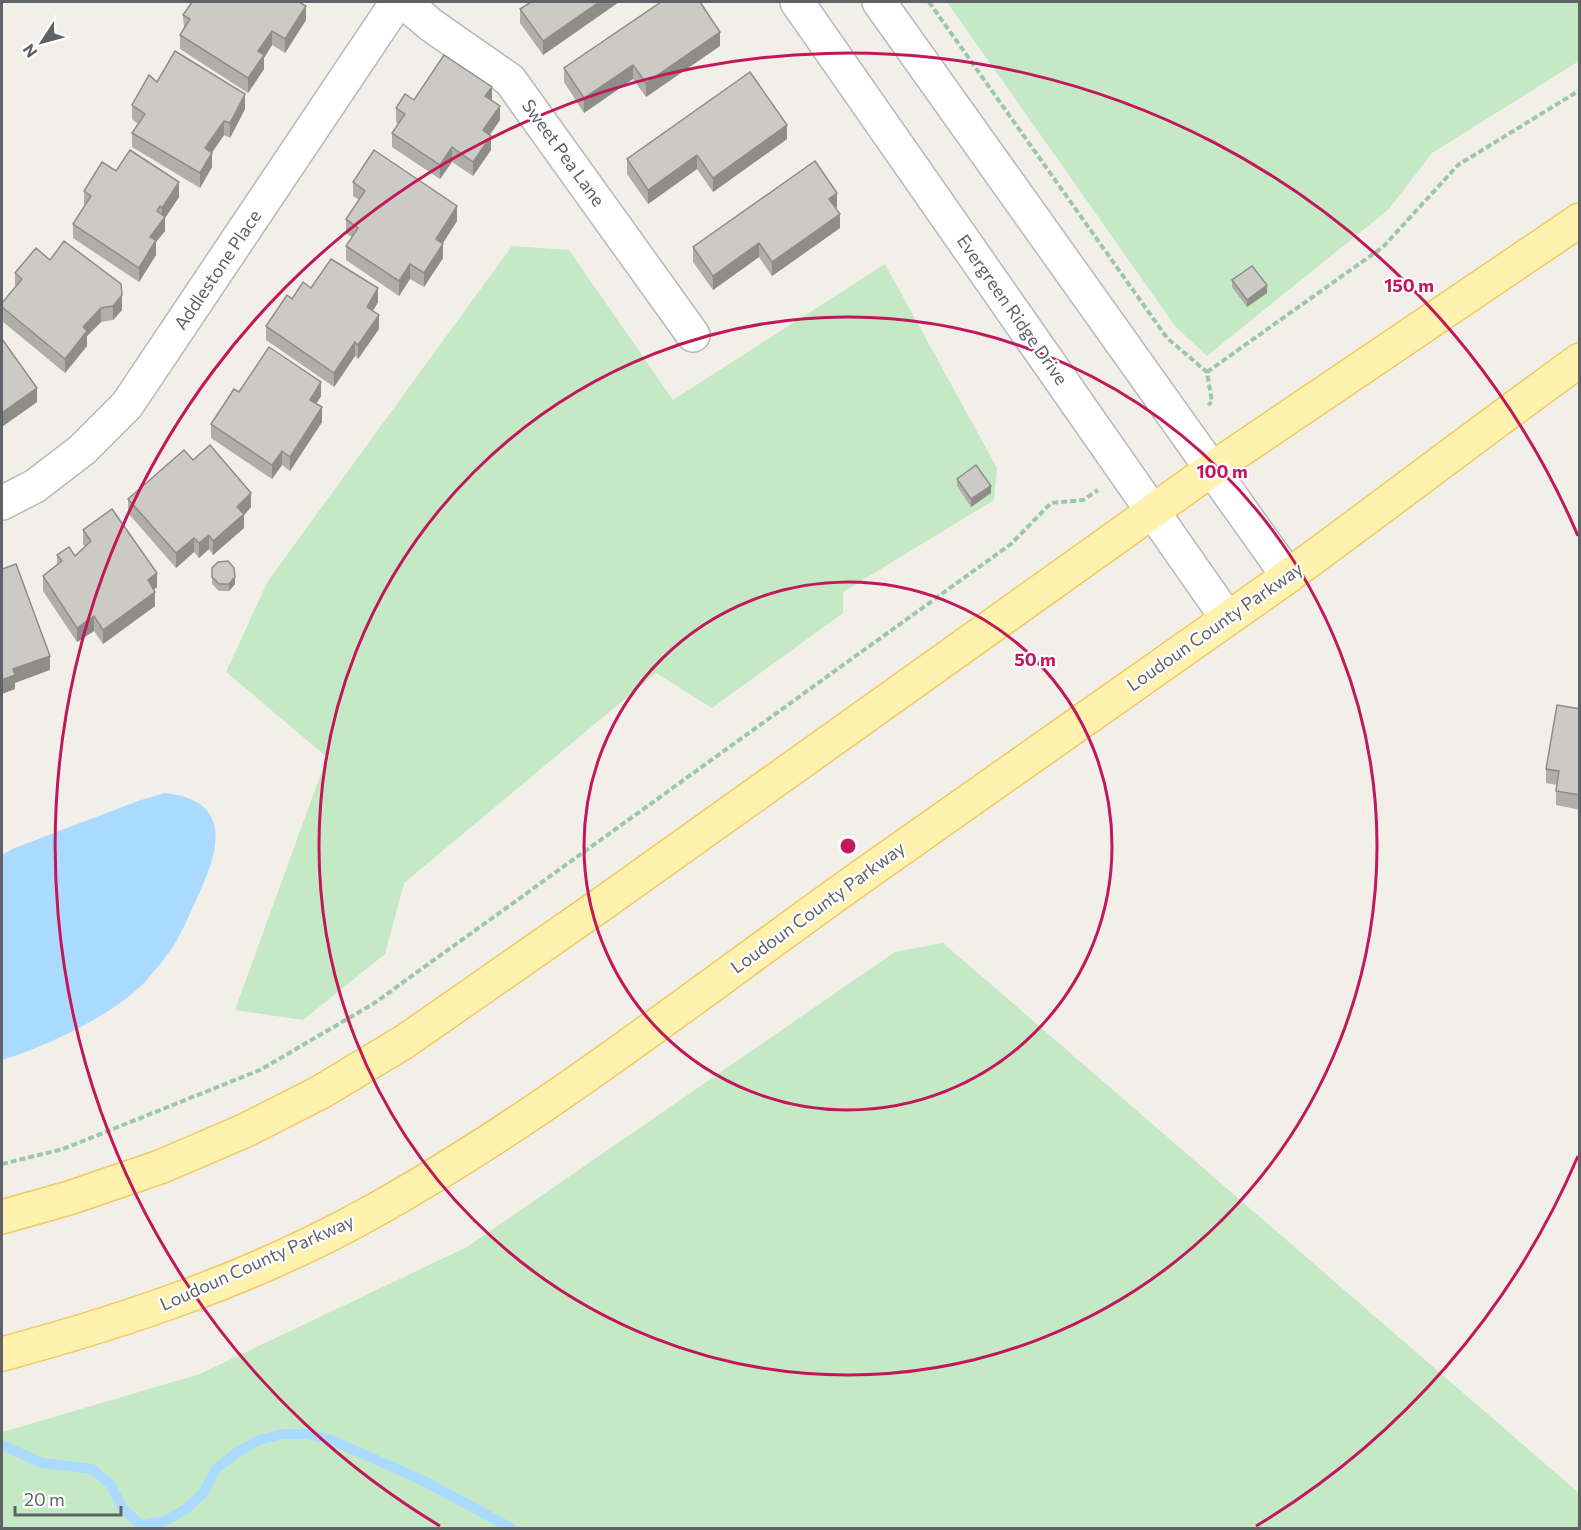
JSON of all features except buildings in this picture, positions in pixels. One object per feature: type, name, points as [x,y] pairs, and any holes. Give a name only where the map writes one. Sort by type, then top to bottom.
[{"type":"main road","points":[[2,1216],[69,1198],[160,1167],[234,1135],[320,1094],[404,1042],[1212,469],[1580,220]]},
{"type":"main road","name":"Loudoun County Parkway","points":[[2,1354],[144,1312],[221,1283],[294,1251],[356,1220],[446,1169],[524,1118],[657,1025],[864,874],[1288,576],[1580,360]]},
{"type":"street","name":"Addlestone Place","points":[[2,503],[35,486],[82,450],[127,405],[397,2]]},
{"type":"street","name":"Sweet Pea Lane","points":[[404,2],[431,25],[510,80],[693,335]]},
{"type":"street","name":"Evergreen Ridge Drive","points":[[797,2],[1227,618]]},
{"type":"street","points":[[879,2],[1288,576]]},
{"type":"path","points":[[929,2],[1167,338],[1207,372],[1212,402],[1182,426]]},
{"type":"path","points":[[1207,372],[1383,247],[1458,165],[1580,90]]},
{"type":"path","points":[[2,1164],[63,1149],[260,1070],[373,1004],[1011,544],[1051,504],[1083,500],[1124,470]]},
{"type":"green space","points":[[947,2],[1579,2],[1579,61],[1432,153],[1389,209],[1207,356],[1175,326]]},
{"type":"green space","points":[[512,246],[569,250],[673,400],[885,264],[997,468],[994,500],[843,592],[843,613],[712,708],[656,673],[404,883],[385,954],[303,1020],[235,1010],[327,757],[226,672],[268,581]]},
{"type":"green space","points":[[943,943],[1579,1493],[1579,1528],[2,1528],[3,1432],[200,1374],[467,1247],[895,952]]},
{"type":"water","points":[[165,793],[187,798],[202,806],[211,817],[215,830],[215,845],[211,862],[175,944],[142,985],[112,1008],[76,1030],[2,1060],[2,855],[12,849],[138,801]]},
{"type":"waterway","points":[[2,1445],[42,1463],[92,1469],[111,1485],[122,1508],[141,1525],[165,1521],[186,1509],[204,1492],[216,1469],[236,1453],[259,1440],[283,1434],[307,1434],[331,1440],[422,1480],[511,1528]]}]
